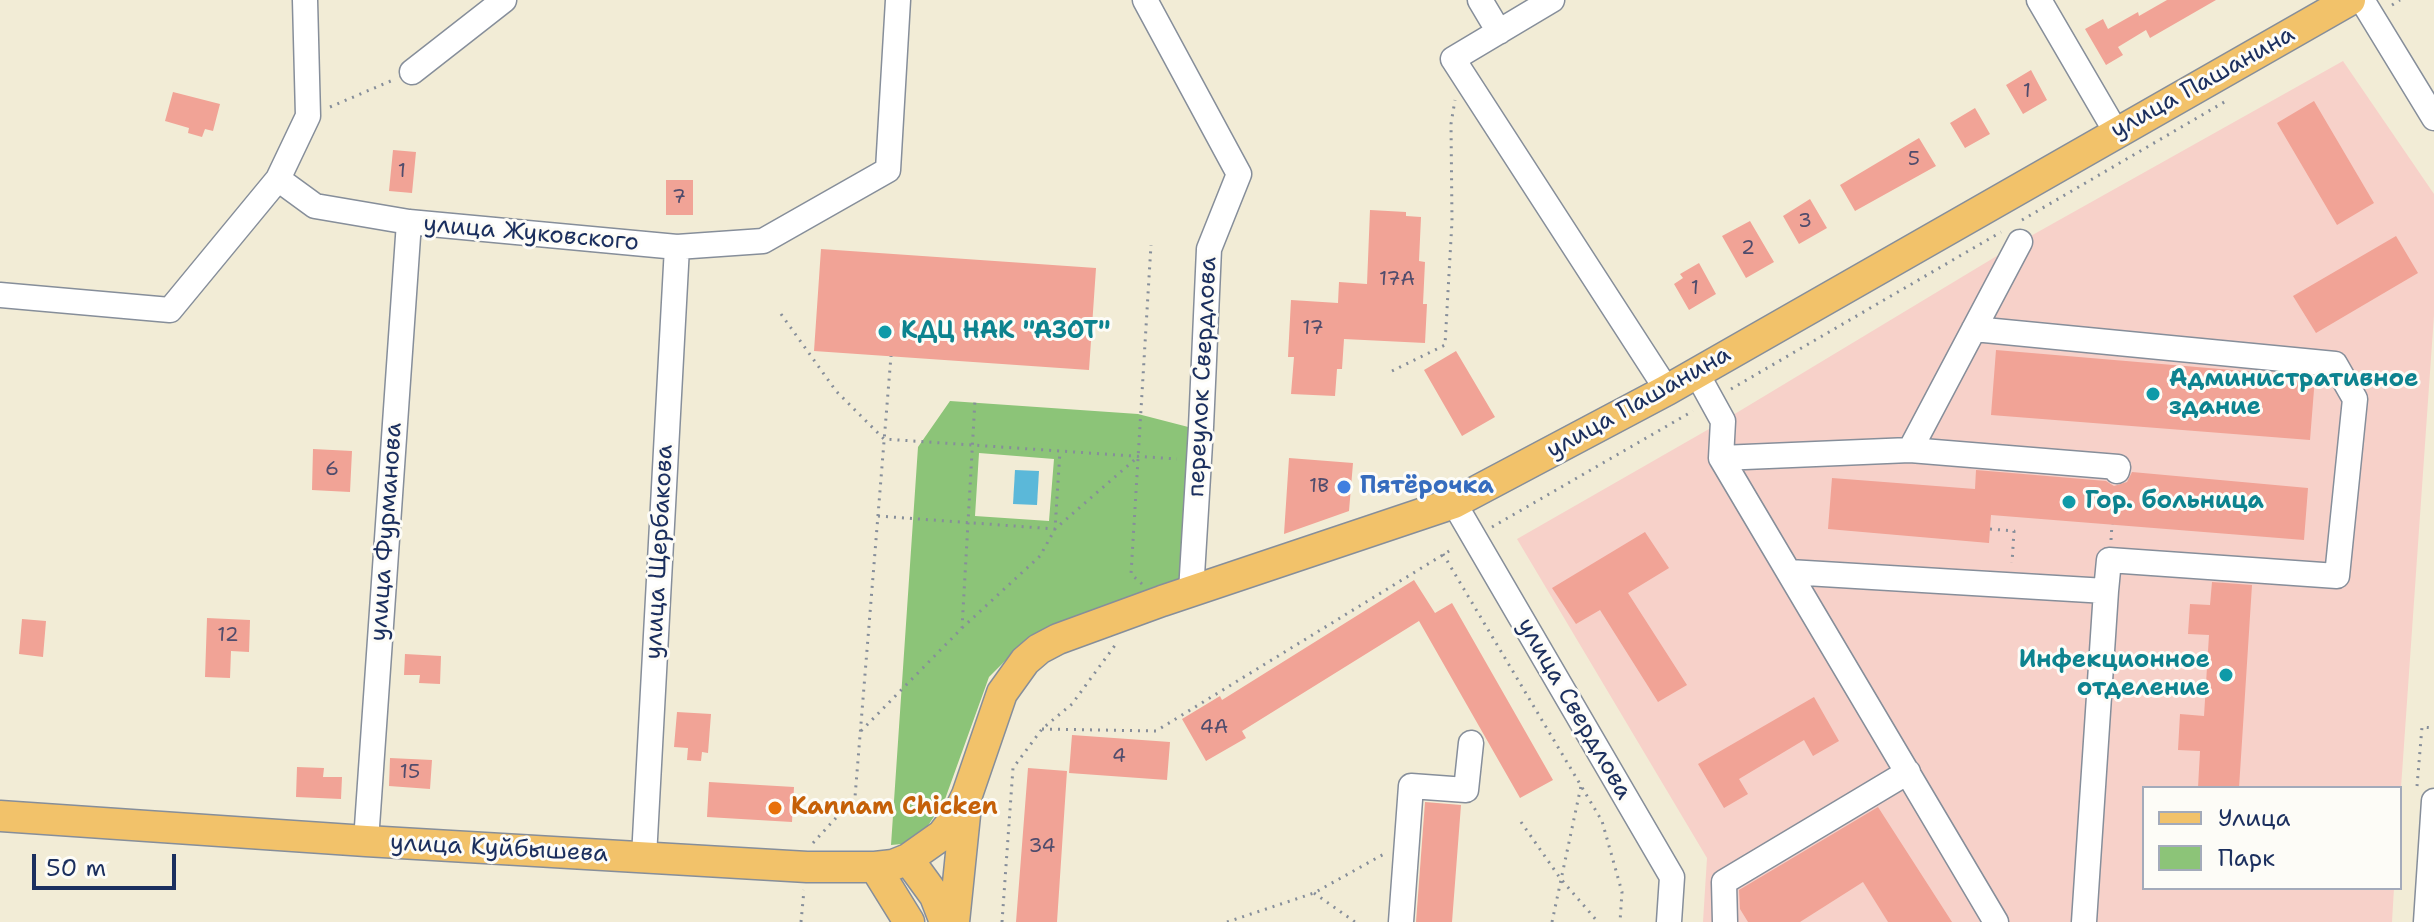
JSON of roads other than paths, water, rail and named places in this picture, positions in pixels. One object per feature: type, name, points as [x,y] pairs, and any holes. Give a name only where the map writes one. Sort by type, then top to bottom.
[{"type":"main road","name":"улица Пашанина","points":[[967,795],[1002,693],[1025,661],[1039,649],[1058,639],[1162,601],[1454,503],[1667,390],[2350,0]]},
{"type":"main road","name":"улица Куйбышева","points":[[0,816],[807,867],[875,867],[908,859],[942,835],[958,814],[967,795]]},
{"type":"main road","points":[[954,922],[967,795]]},
{"type":"main road","points":[[908,859],[935,896],[945,922]]},
{"type":"main road","points":[[875,867],[909,922]]},
{"type":"street","points":[[0,295],[170,310],[278,179],[308,116],[305,0]]},
{"type":"street","points":[[412,72],[504,0]]},
{"type":"street","name":"улица Жуковского","points":[[278,179],[315,206],[409,222],[677,247],[763,241],[888,170],[898,0]]},
{"type":"street","name":"переулок Свердлова","points":[[1145,0],[1239,174],[1209,249],[1191,592]]},
{"type":"street","points":[[1480,0],[1499,32]]},
{"type":"street","points":[[1552,0],[1453,59],[1667,390]]},
{"type":"street","points":[[2039,0],[2116,132]]},
{"type":"street","points":[[2362,0],[2434,118]]},
{"type":"street","name":"улица Фурманова","points":[[366,841],[409,222]]},
{"type":"street","points":[[1910,450],[2020,242]]},
{"type":"street","name":"улица Щербакова","points":[[644,857],[677,247]]},
{"type":"street","points":[[1974,329],[2335,364],[2355,399],[2337,576],[2109,560],[2084,922]]},
{"type":"street","points":[[1696,372],[1723,421],[1721,458],[1996,922]]},
{"type":"street","points":[[1721,458],[1910,450],[2118,467],[2117,471]]},
{"type":"street","name":"улица Свердлова","points":[[1454,503],[1672,877],[1669,922]]},
{"type":"street","points":[[1789,572],[2106,591]]},
{"type":"street","points":[[1401,922],[1411,786],[1466,790],[1471,743]]},
{"type":"street","points":[[1725,922],[1724,882],[1908,772]]},
{"type":"street","points":[[2426,922],[2434,801]]},
{"type":"water","points":[[1015,470],[1039,471],[1037,505],[1013,504]]},
{"type":"place","name":"КДЦ НАК \"АЗОТ\"","points":[[885,332]]},
{"type":"place","name":"Административное здание","points":[[2153,394]]},
{"type":"place","name":"Пятёрочка","points":[[1344,487]]},
{"type":"place","name":"Гор. больница","points":[[2069,502]]},
{"type":"place","name":"Инфекционное отделение","points":[[2226,675]]},
{"type":"place","name":"Kannam Chicken","points":[[775,808]]}]
